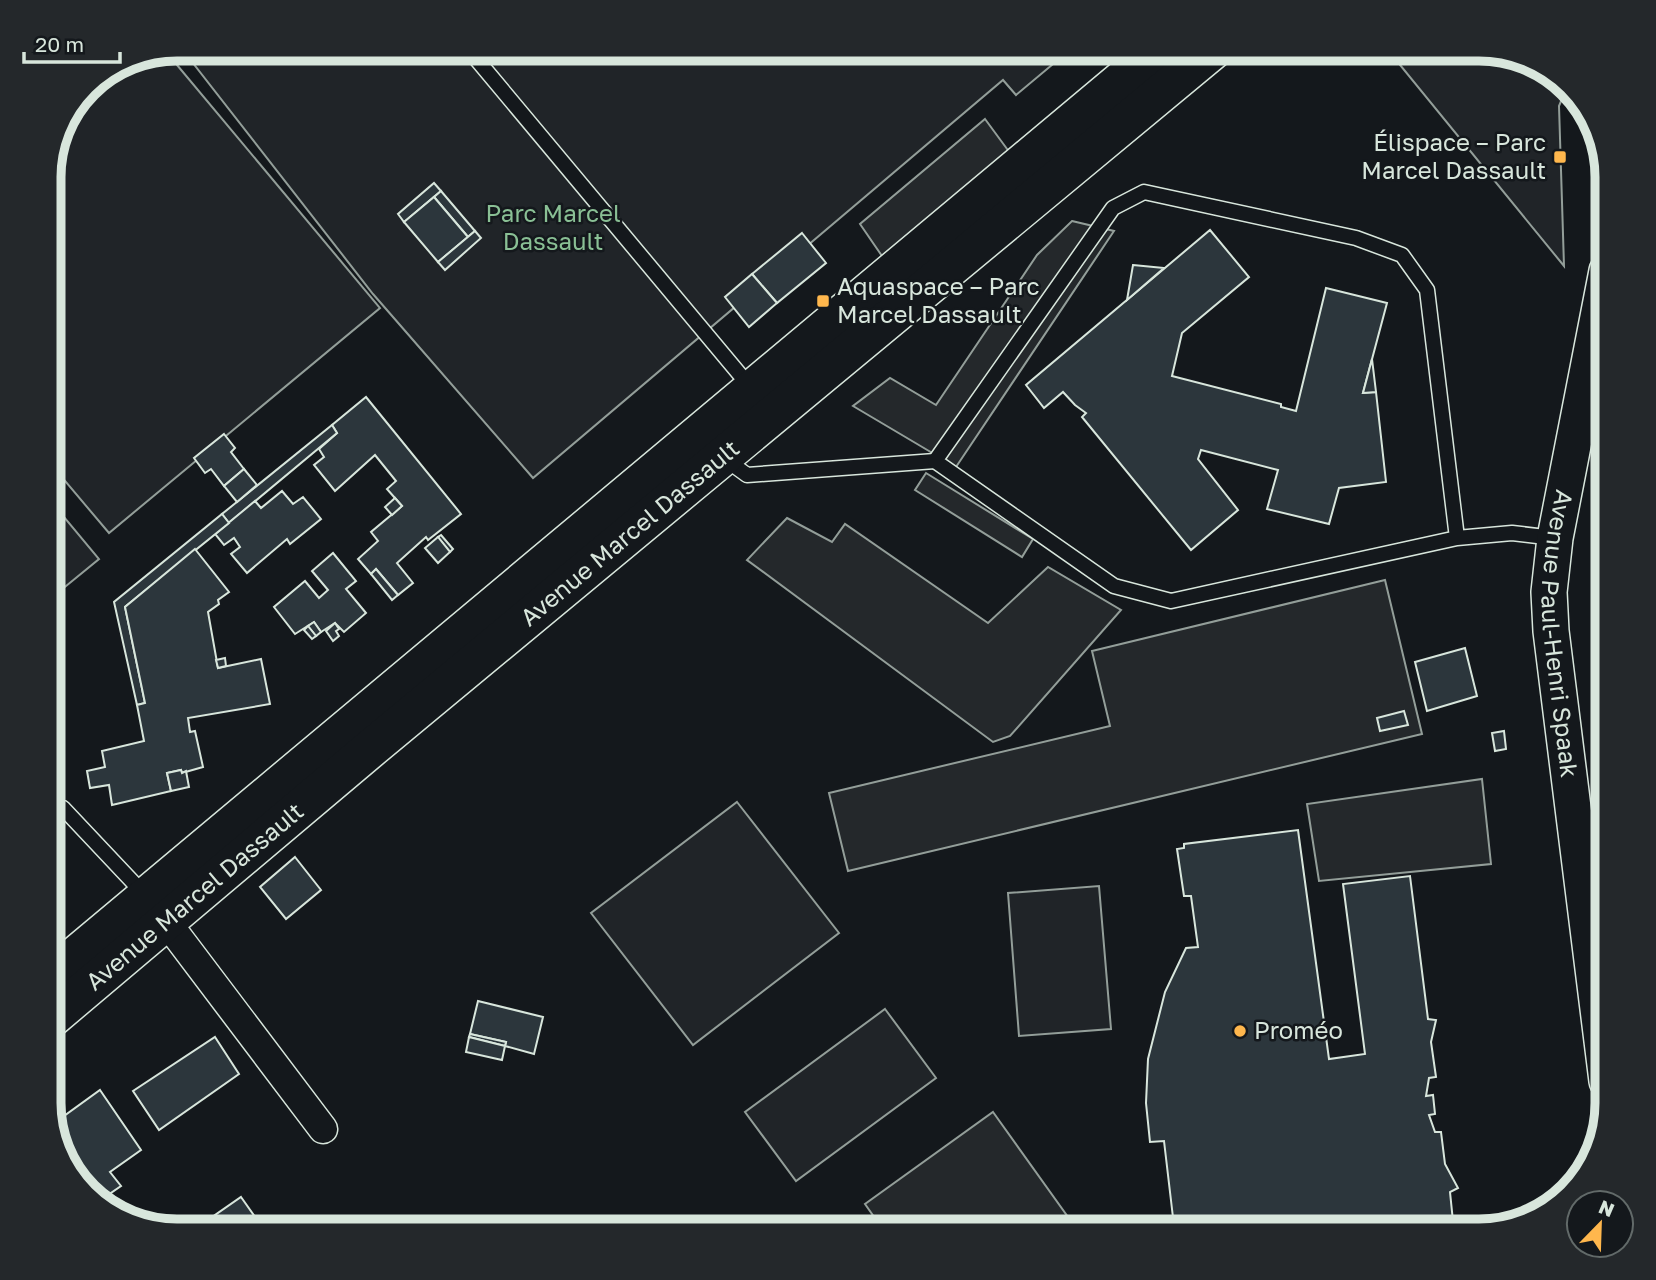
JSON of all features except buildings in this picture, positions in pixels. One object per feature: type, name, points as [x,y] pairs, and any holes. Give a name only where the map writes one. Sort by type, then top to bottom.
[{"type":"main road","name":"Avenue Marcel Dassault","points":[[763,402],[1145,61]]},
{"type":"main road","name":"Avenue Marcel Dassault","points":[[61,1008],[156,909],[352,726],[1199,61]]},
{"type":"main road","name":"Avenue Marcel Dassault","points":[[61,970],[156,909]]},
{"type":"street","name":"Avenue Paul-Henri Spaak","points":[[1595,333],[1555,538],[1549,592],[1549,613],[1595,985]]},
{"type":"street","points":[[156,909],[323,1129]]},
{"type":"lane","points":[[478,61],[763,402]]},
{"type":"lane","points":[[935,461],[1113,208],[1144,192],[1356,238],[1402,255],[1427,290],[1457,538]]},
{"type":"lane","points":[[715,442],[736,467],[747,475],[935,461],[1114,586],[1171,601],[1457,538],[1512,533],[1555,538]]},
{"type":"lane","points":[[63,808],[156,909]]},
{"type":"green space","points":[[174,61],[380,308],[109,533],[61,476],[61,169],[73,126],[85,107],[101,90],[140,67]]},
{"type":"green space","name":"Parc Marcel Dassault","points":[[191,61],[1057,61],[1016,95],[1003,80],[533,478],[373,294]]},
{"type":"green space","points":[[1397,61],[1494,62],[1530,73],[1563,97],[1559,106],[1564,266]]},
{"type":"green space","points":[[61,513],[99,559],[61,590]]},
{"type":"green space","points":[[737,802],[839,933],[693,1045],[591,913]]},
{"type":"green space","points":[[1099,886],[1111,1029],[1019,1036],[1008,893]]},
{"type":"green space","points":[[885,1009],[936,1078],[796,1181],[745,1112]]},
{"type":"shaded area","points":[[985,119],[1010,153],[882,256],[860,224]]},
{"type":"shaded area","points":[[1072,221],[1114,231],[956,467],[853,406],[890,378],[936,405],[1037,255]]},
{"type":"shaded area","points":[[926,473],[1033,539],[1022,557],[915,490]]},
{"type":"shaded area","points":[[787,518],[832,542],[845,524],[988,623],[1048,567],[1121,610],[1010,736],[993,742],[747,560]]},
{"type":"shaded area","points":[[1385,580],[1422,734],[848,871],[829,793],[1110,726],[1092,651]]},
{"type":"shaded area","points":[[1482,779],[1491,864],[1319,881],[1307,804]]},
{"type":"shaded area","points":[[993,1112],[1069,1219],[876,1219],[865,1204]]},
{"type":"place","name":"Élispace – Parc Marcel Dassault","points":[[1560,157]]},
{"type":"place","name":"Aquaspace – Parc Marcel Dassault","points":[[823,301]]},
{"type":"place","name":"Proméo","points":[[1240,1031]]}]
